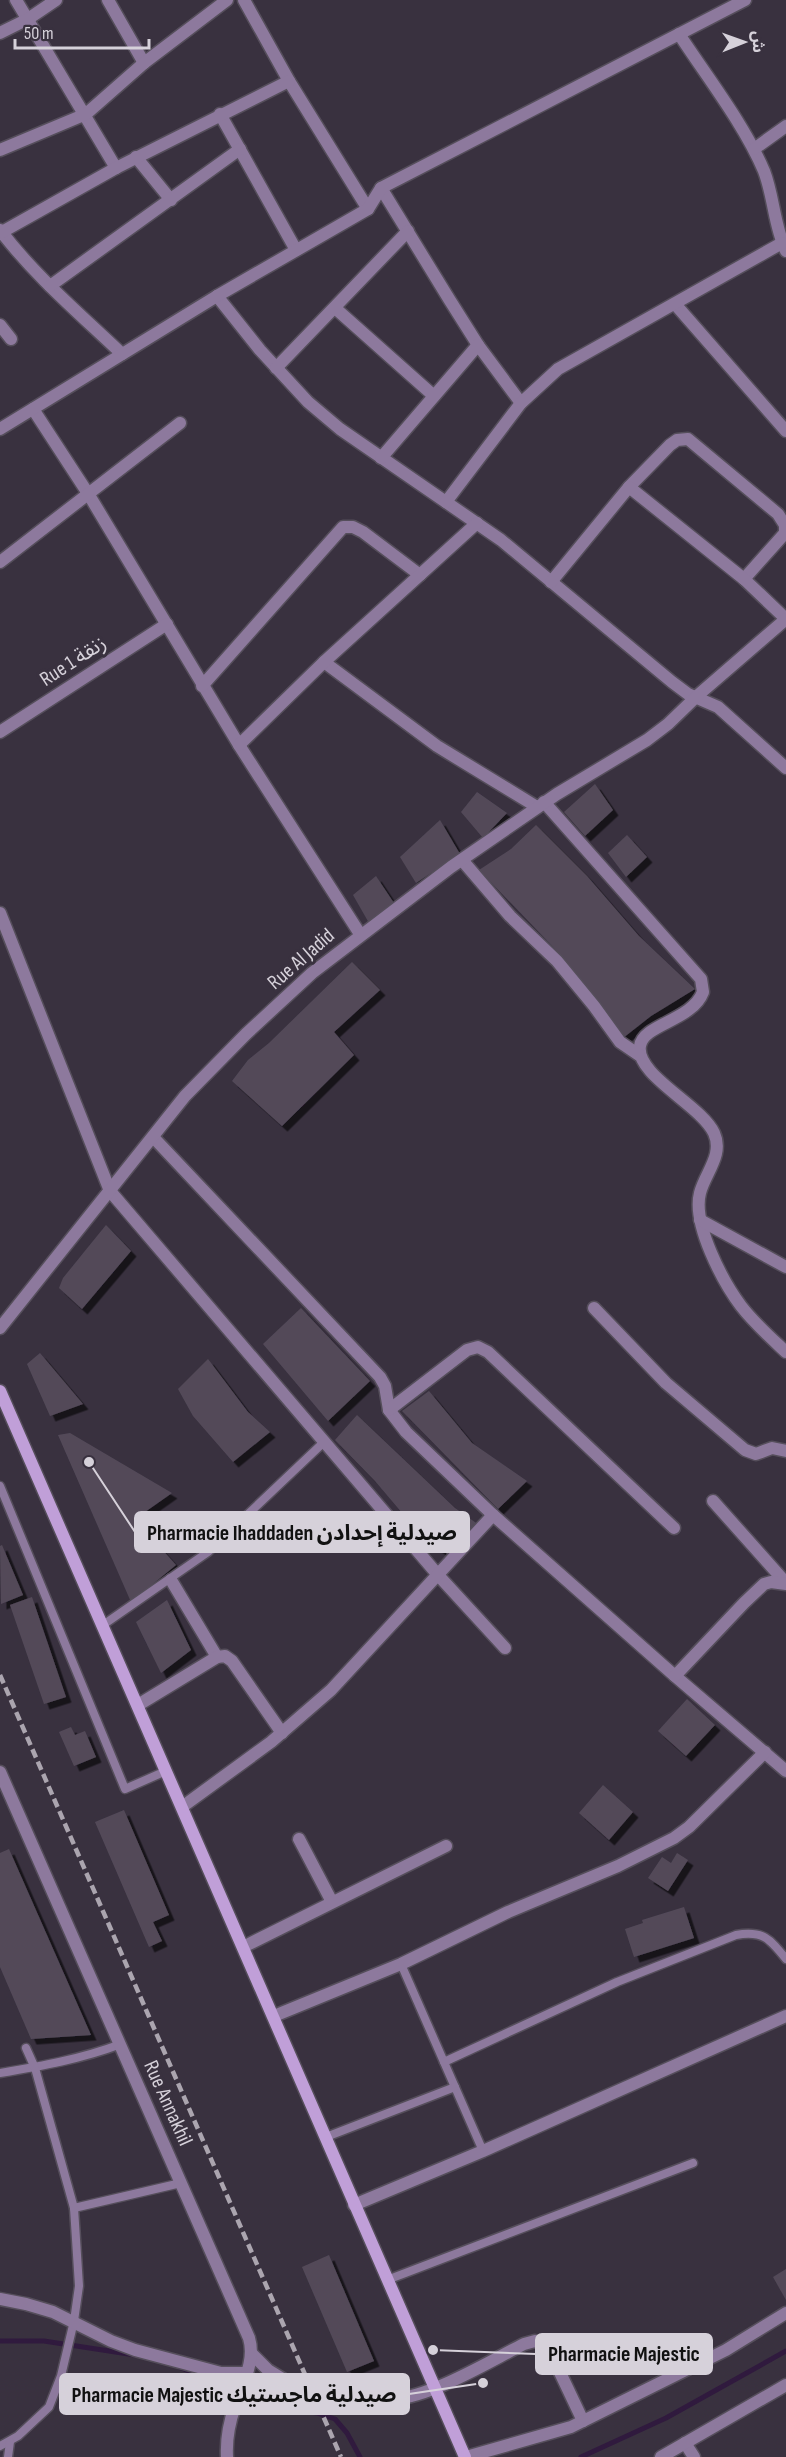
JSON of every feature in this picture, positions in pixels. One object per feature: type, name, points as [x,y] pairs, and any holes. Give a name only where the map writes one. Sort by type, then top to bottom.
[{"type":"main road","points":[[0,1391],[466,2457]]},
{"type":"street","points":[[16,0],[86,114],[116,168]]},
{"type":"street","points":[[0,33],[28,19],[56,0]]},
{"type":"street","points":[[108,0],[144,63]]},
{"type":"street","points":[[0,150],[86,114],[144,63],[227,0]]},
{"type":"street","points":[[244,0],[289,81],[368,209]]},
{"type":"street","points":[[0,429],[216,296],[368,209],[381,188],[745,0]]},
{"type":"street","points":[[446,502],[521,403],[558,369],[784,247],[768,184],[754,149],[679,34]]},
{"type":"street","points":[[122,354],[22,258],[1,231],[136,157],[289,81]]},
{"type":"street","points":[[220,114],[296,250]]},
{"type":"street","points":[[754,149],[786,126]]},
{"type":"street","points":[[50,286],[240,149]]},
{"type":"street","points":[[136,157],[171,200]]},
{"type":"street","points":[[381,188],[478,345],[521,403]]},
{"type":"street","points":[[276,368],[408,231]]},
{"type":"street","points":[[216,296],[276,368],[308,402],[340,429],[477,523],[672,682],[688,693],[718,706],[786,768]]},
{"type":"street","points":[[675,304],[786,431]]},
{"type":"street","points":[[335,308],[434,396]]},
{"type":"street","points":[[0,325],[11,339]]},
{"type":"street","points":[[381,458],[478,345]]},
{"type":"street","points":[[33,409],[89,495],[202,686],[360,934]]},
{"type":"street","points":[[0,562],[180,423]]},
{"type":"street","points":[[551,582],[629,487],[670,445],[677,440],[688,439],[778,514],[785,525],[785,533],[744,579]]},
{"type":"street","points":[[629,487],[744,579],[786,619]]},
{"type":"street","points":[[239,745],[324,662],[477,523]]},
{"type":"street","points":[[202,686],[339,529],[349,526],[357,528],[420,575]]},
{"type":"street","name":"Rue Al Jadid","points":[[0,1328],[185,1096],[246,1034],[312,974],[360,934],[462,860],[541,805],[668,724],[786,619]]},
{"type":"street","name":"Rue 1 زنقة","points":[[0,732],[167,624]]},
{"type":"street","points":[[324,662],[436,746],[541,805],[701,980],[703,992],[695,1005],[682,1016],[648,1032],[641,1041],[639,1055]]},
{"type":"street","points":[[462,860],[510,916],[557,961],[620,1042],[639,1055],[651,1073],[690,1106],[711,1129],[716,1137],[717,1153],[699,1194],[700,1220],[715,1258],[741,1307],[786,1352]]},
{"type":"street","points":[[0,913],[110,1191],[438,1575],[504,1648]]},
{"type":"street","points":[[153,1137],[380,1377],[386,1386],[389,1410],[406,1432],[493,1515],[786,1771]]},
{"type":"street","points":[[700,1220],[786,1268]]},
{"type":"street","points":[[594,1308],[666,1383],[745,1450],[756,1455],[782,1449],[786,1437]]},
{"type":"street","points":[[389,1410],[467,1350],[478,1347],[488,1352],[675,1528]]},
{"type":"street","points":[[713,1501],[786,1583]]},
{"type":"street","points":[[182,1807],[282,1733],[331,1690],[420,1591],[438,1575],[493,1515]]},
{"type":"street","points":[[171,1580],[217,1657]]},
{"type":"street","points":[[675,1676],[764,1584],[786,1583]]},
{"type":"street","points":[[138,1705],[217,1657],[225,1656],[232,1661],[282,1733]]},
{"type":"street","points":[[274,2016],[400,1964],[508,1912],[618,1866],[674,1838],[689,1827],[765,1752]]},
{"type":"street","name":"Rue Annakhil","points":[[0,1772],[249,2338],[253,2355]]},
{"type":"street","points":[[299,1839],[332,1902]]},
{"type":"street","points":[[243,1947],[446,1846]]},
{"type":"street","points":[[354,2205],[483,2151],[786,2016]]},
{"type":"street","points":[[0,2299],[26,2304],[74,2321],[111,2341],[135,2350],[221,2373],[247,2373]]},
{"type":"street","points":[[466,2457],[511,2443],[548,2436],[583,2421],[726,2350],[786,2313]]},
{"type":"street","points":[[335,2394],[383,2401],[412,2396],[435,2388],[524,2344],[535,2342],[547,2345],[583,2421]]},
{"type":"street","points":[[227,2457],[226,2444],[230,2421],[253,2355],[268,2370],[286,2381]]},
{"type":"street","points":[[661,2457],[786,2385]]},
{"type":"street","points":[[686,2443],[694,2457]]},
{"type":"lane","points":[[103,1625],[171,1580],[228,1535],[324,1442]]},
{"type":"lane","points":[[0,1486],[124,1789],[166,1771]]},
{"type":"lane","points":[[444,2062],[617,1982],[736,1935],[747,1933],[764,1937],[786,1959]]},
{"type":"lane","points":[[400,1964],[483,2151]]},
{"type":"lane","points":[[0,2073],[35,2068],[92,2055],[121,2044]]},
{"type":"lane","points":[[0,2446],[10,2442],[35,2422],[49,2407],[61,2376],[74,2321],[79,2286],[74,2208],[35,2068],[26,2048]]},
{"type":"lane","points":[[326,2137],[455,2087]]},
{"type":"lane","points":[[387,2280],[693,2163]]},
{"type":"lane","points":[[74,2208],[181,2183]]},
{"type":"lane","points":[[8,2457],[10,2442]]},
{"type":"building","points":[[595,784],[613,810],[585,836],[564,812]]},
{"type":"building","points":[[477,792],[507,813],[483,838],[461,812]]},
{"type":"building","points":[[440,820],[460,854],[416,883],[400,857]]},
{"type":"building","points":[[536,825],[587,876],[639,936],[695,989],[651,1016],[623,1038],[609,1015],[558,952],[479,870],[511,849]]},
{"type":"building","points":[[627,835],[647,857],[626,877],[608,853]]},
{"type":"building","points":[[376,876],[396,906],[369,923],[353,895]]},
{"type":"building","points":[[352,962],[380,990],[334,1032],[354,1055],[282,1126],[232,1081],[248,1060],[269,1043]]},
{"type":"building","points":[[106,1225],[131,1251],[82,1309],[59,1288],[63,1278]]},
{"type":"building","points":[[301,1308],[370,1381],[328,1421],[263,1344]]},
{"type":"building","points":[[40,1353],[83,1404],[50,1416],[27,1364]]},
{"type":"building","points":[[208,1359],[248,1412],[270,1432],[233,1462],[193,1416],[178,1389]]},
{"type":"building","points":[[429,1391],[472,1443],[527,1481],[498,1509],[402,1411]]},
{"type":"building","points":[[357,1415],[455,1508],[479,1525],[449,1555],[425,1540],[375,1481],[335,1440]]},
{"type":"building","points":[[70,1433],[172,1493],[135,1519],[176,1565],[131,1602],[58,1435]]},
{"type":"building","points":[[2,1545],[23,1595],[1,1604],[0,1546]]},
{"type":"building","points":[[32,1597],[66,1697],[44,1704],[10,1605]]},
{"type":"building","points":[[167,1600],[191,1650],[161,1673],[136,1622]]},
{"type":"building","points":[[687,1699],[715,1725],[686,1756],[658,1731]]},
{"type":"building","points":[[71,1727],[75,1735],[85,1731],[96,1757],[74,1766],[59,1732]]},
{"type":"building","points":[[603,1785],[633,1812],[609,1840],[579,1813]]},
{"type":"building","points":[[124,1810],[169,1915],[153,1922],[162,1941],[149,1947],[95,1822]]},
{"type":"building","points":[[9,1849],[91,2035],[31,2039],[0,1967],[0,1853]]},
{"type":"building","points":[[677,1853],[688,1860],[668,1891],[648,1878],[662,1857],[671,1863]]},
{"type":"building","points":[[684,1907],[694,1938],[634,1957],[625,1929],[643,1923],[642,1920]]},
{"type":"building","points":[[329,2255],[374,2361],[347,2372],[302,2267]]},
{"type":"building","points":[[786,2269],[786,2300],[773,2277]]},
{"type":"waterway","points":[[0,2341],[44,2341],[135,2355]]},
{"type":"waterway","points":[[581,2457],[666,2418],[786,2351]]},
{"type":"waterway","points":[[179,2367],[275,2407],[317,2413],[335,2419],[347,2433],[360,2457]]},
{"type":"tunnel","points":[[286,2381],[335,2394]]},
{"type":"railway","points":[[0,1675],[341,2457]]},
{"type":"place","name":"Pharmacie Ihaddaden صيدلية إحدادن","points":[[89,1462]]},
{"type":"place","name":"Pharmacie Majestic","points":[[433,2350]]},
{"type":"place","name":"Pharmacie Majestic صيدلية ماجستيك","points":[[483,2383]]}]
